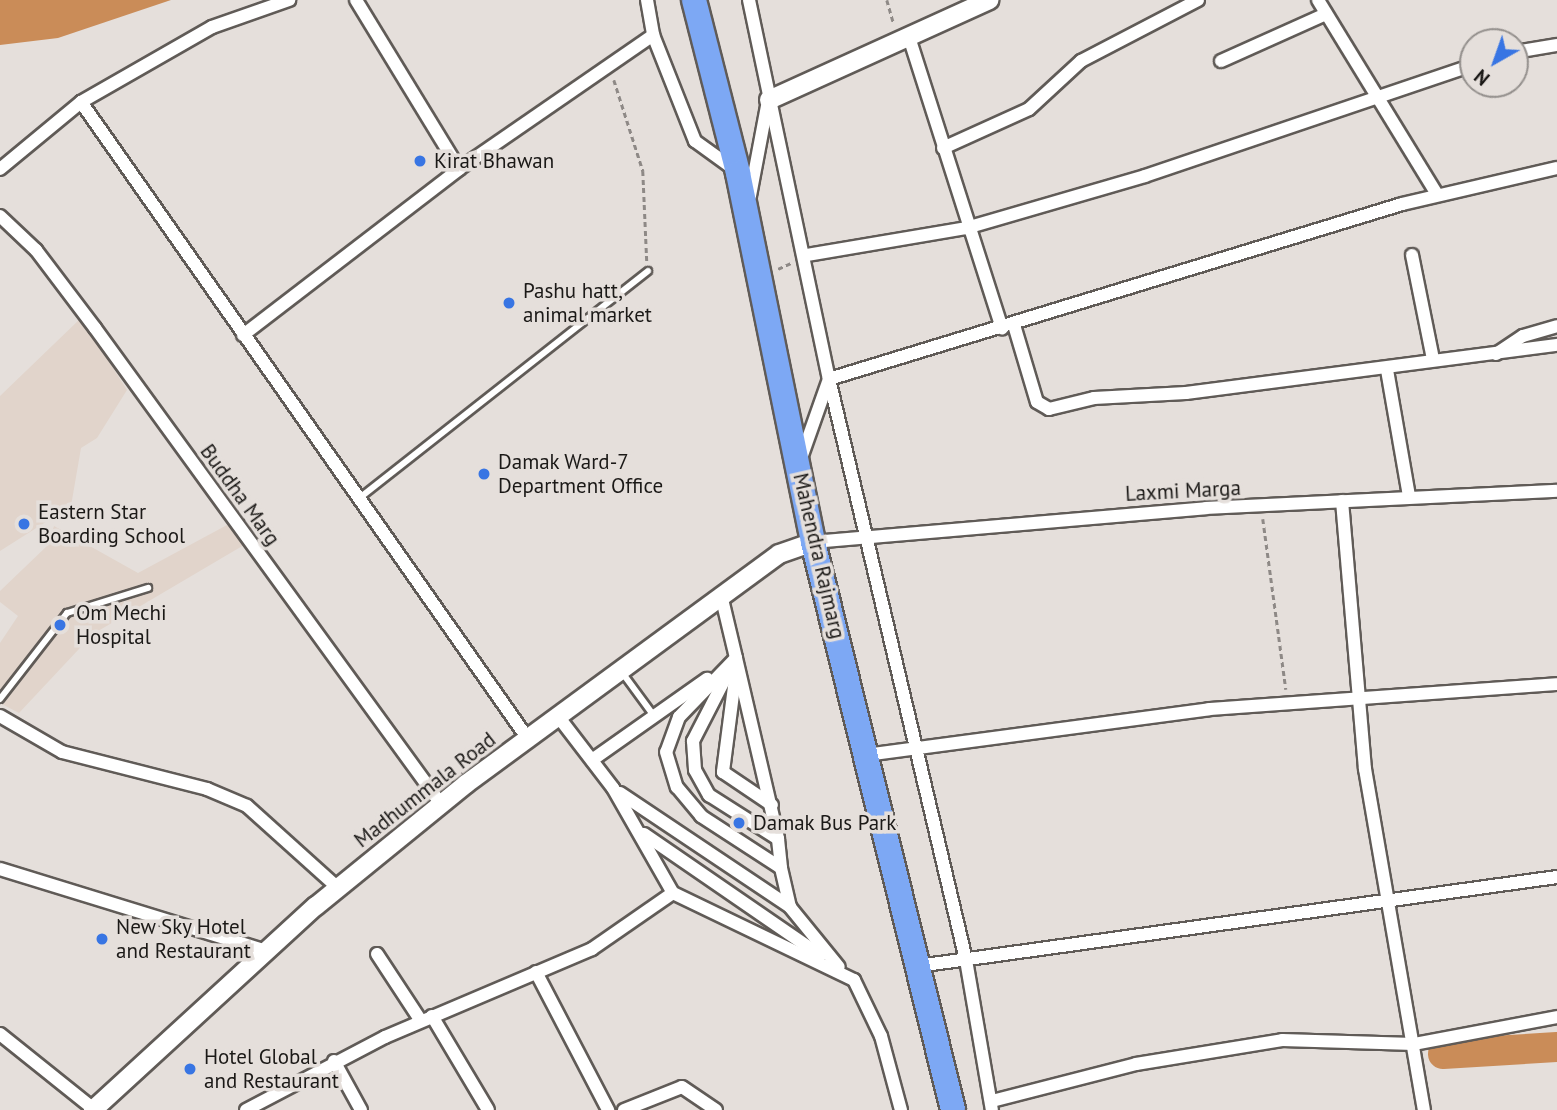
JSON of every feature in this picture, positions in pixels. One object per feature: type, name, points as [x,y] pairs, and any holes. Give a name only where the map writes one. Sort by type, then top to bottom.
[{"type":"highway","name":"Mahendra Rajmarg","points":[[694,0],[738,173],[746,231],[813,542],[953,1110]]},
{"type":"street","points":[[0,169],[81,102],[212,27],[289,0]]},
{"type":"street","points":[[356,0],[459,170]]},
{"type":"street","points":[[647,0],[653,35],[695,141],[738,173]]},
{"type":"street","points":[[749,0],[769,100],[807,255],[829,379],[966,960],[992,1106],[1136,1065],[1282,1040],[1414,1044],[1557,1017]]},
{"type":"street","points":[[746,231],[759,127],[769,100],[989,0]]},
{"type":"street","points":[[943,148],[1029,109],[1081,61],[1198,0]]},
{"type":"street","points":[[1318,0],[1437,194]]},
{"type":"street","points":[[1221,61],[1326,14]]},
{"type":"street","points":[[243,335],[459,170],[653,35]]},
{"type":"street","points":[[904,39],[943,148],[966,229],[1037,402],[1049,409],[1094,398],[1387,370],[1433,359],[1557,345]]},
{"type":"street","points":[[1529,50],[1557,45]]},
{"type":"street","points":[[807,255],[966,229],[1145,176],[1459,69]]},
{"type":"street","points":[[81,102],[243,335],[362,496],[528,739]]},
{"type":"street","points":[[829,379],[1008,327],[1437,194],[1557,168]]},
{"type":"street","name":"Buddha Marg","points":[[0,216],[36,250],[95,328],[441,804]]},
{"type":"street","points":[[1412,255],[1433,359]]},
{"type":"street","points":[[1496,354],[1523,336],[1557,326]]},
{"type":"street","points":[[1387,370],[1409,496]]},
{"type":"street","points":[[798,468],[829,379]]},
{"type":"street","name":"Laxmi Marga","points":[[813,542],[1342,500],[1557,491]]},
{"type":"street","points":[[1342,500],[1358,699],[1386,901],[1424,1110]]},
{"type":"street","name":"Madhummala Road","points":[[94,1110],[266,951],[441,804],[557,715],[779,554],[813,542]]},
{"type":"street","points":[[721,595],[772,805],[781,869],[790,907]]},
{"type":"street","points":[[592,760],[655,718],[736,658]]},
{"type":"street","points":[[736,658],[735,709],[722,743],[723,772],[772,805]]},
{"type":"street","points":[[736,658],[693,741],[695,770],[709,795],[778,839]]},
{"type":"street","points":[[736,658],[679,717],[666,752],[677,787],[701,816],[781,869]]},
{"type":"street","points":[[866,755],[915,745],[1288,703],[1557,684]]},
{"type":"street","points":[[557,715],[613,788],[641,832],[673,893],[707,914],[842,970]]},
{"type":"street","points":[[0,716],[62,752],[169,778],[247,806],[338,888]]},
{"type":"street","points":[[613,788],[790,907],[842,970]]},
{"type":"street","points":[[641,832],[854,980],[881,1036],[901,1110]]},
{"type":"street","points":[[0,869],[266,951]]},
{"type":"street","points":[[918,966],[1115,934],[1557,877]]},
{"type":"street","points":[[246,1110],[334,1061],[592,949],[673,893]]},
{"type":"street","points":[[377,954],[426,1019],[488,1110]]},
{"type":"street","points":[[536,972],[608,1110]]},
{"type":"street","points":[[0,1034],[94,1110]]},
{"type":"street","points":[[334,1061],[362,1110]]},
{"type":"street","points":[[624,1110],[682,1087],[716,1110]]},
{"type":"lane","points":[[362,496],[648,271]]},
{"type":"lane","points":[[0,699],[67,613],[148,588]]},
{"type":"lane","points":[[620,670],[655,718]]},
{"type":"path","points":[[887,0],[904,39]]},
{"type":"path","points":[[609,66],[643,171],[648,271]]},
{"type":"path","points":[[757,279],[807,255]]},
{"type":"path","points":[[1262,506],[1288,703]]},
{"type":"shaded area","points":[[0,0],[171,0],[58,38],[0,45]]},
{"type":"shaded area","points":[[81,318],[127,390],[97,438],[81,448],[71,506],[0,551],[0,396]]},
{"type":"shaded area","name":"Om Mechi Hospital","points":[[227,525],[244,545],[93,634],[19,713],[0,703],[0,643],[18,616],[0,602],[0,591],[48,545],[54,526],[138,573]]},
{"type":"waterway","points":[[1443,1054],[1557,1047]]},
{"type":"place","name":"Kirat Bhawan","points":[[420,161]]},
{"type":"place","name":"Pashu hatt, animal market","points":[[509,303]]},
{"type":"place","name":"Damak Ward-7 Department Office","points":[[484,474]]},
{"type":"place","name":"Eastern Star Boarding School","points":[[24,524]]},
{"type":"place","name":"Om Mechi Hospital","points":[[60,625]]},
{"type":"place","name":"Damak Bus Park","points":[[739,823]]},
{"type":"place","name":"New Sky Hotel and Restaurant","points":[[102,939]]},
{"type":"place","name":"Hotel Global and Restaurant","points":[[190,1069]]}]
